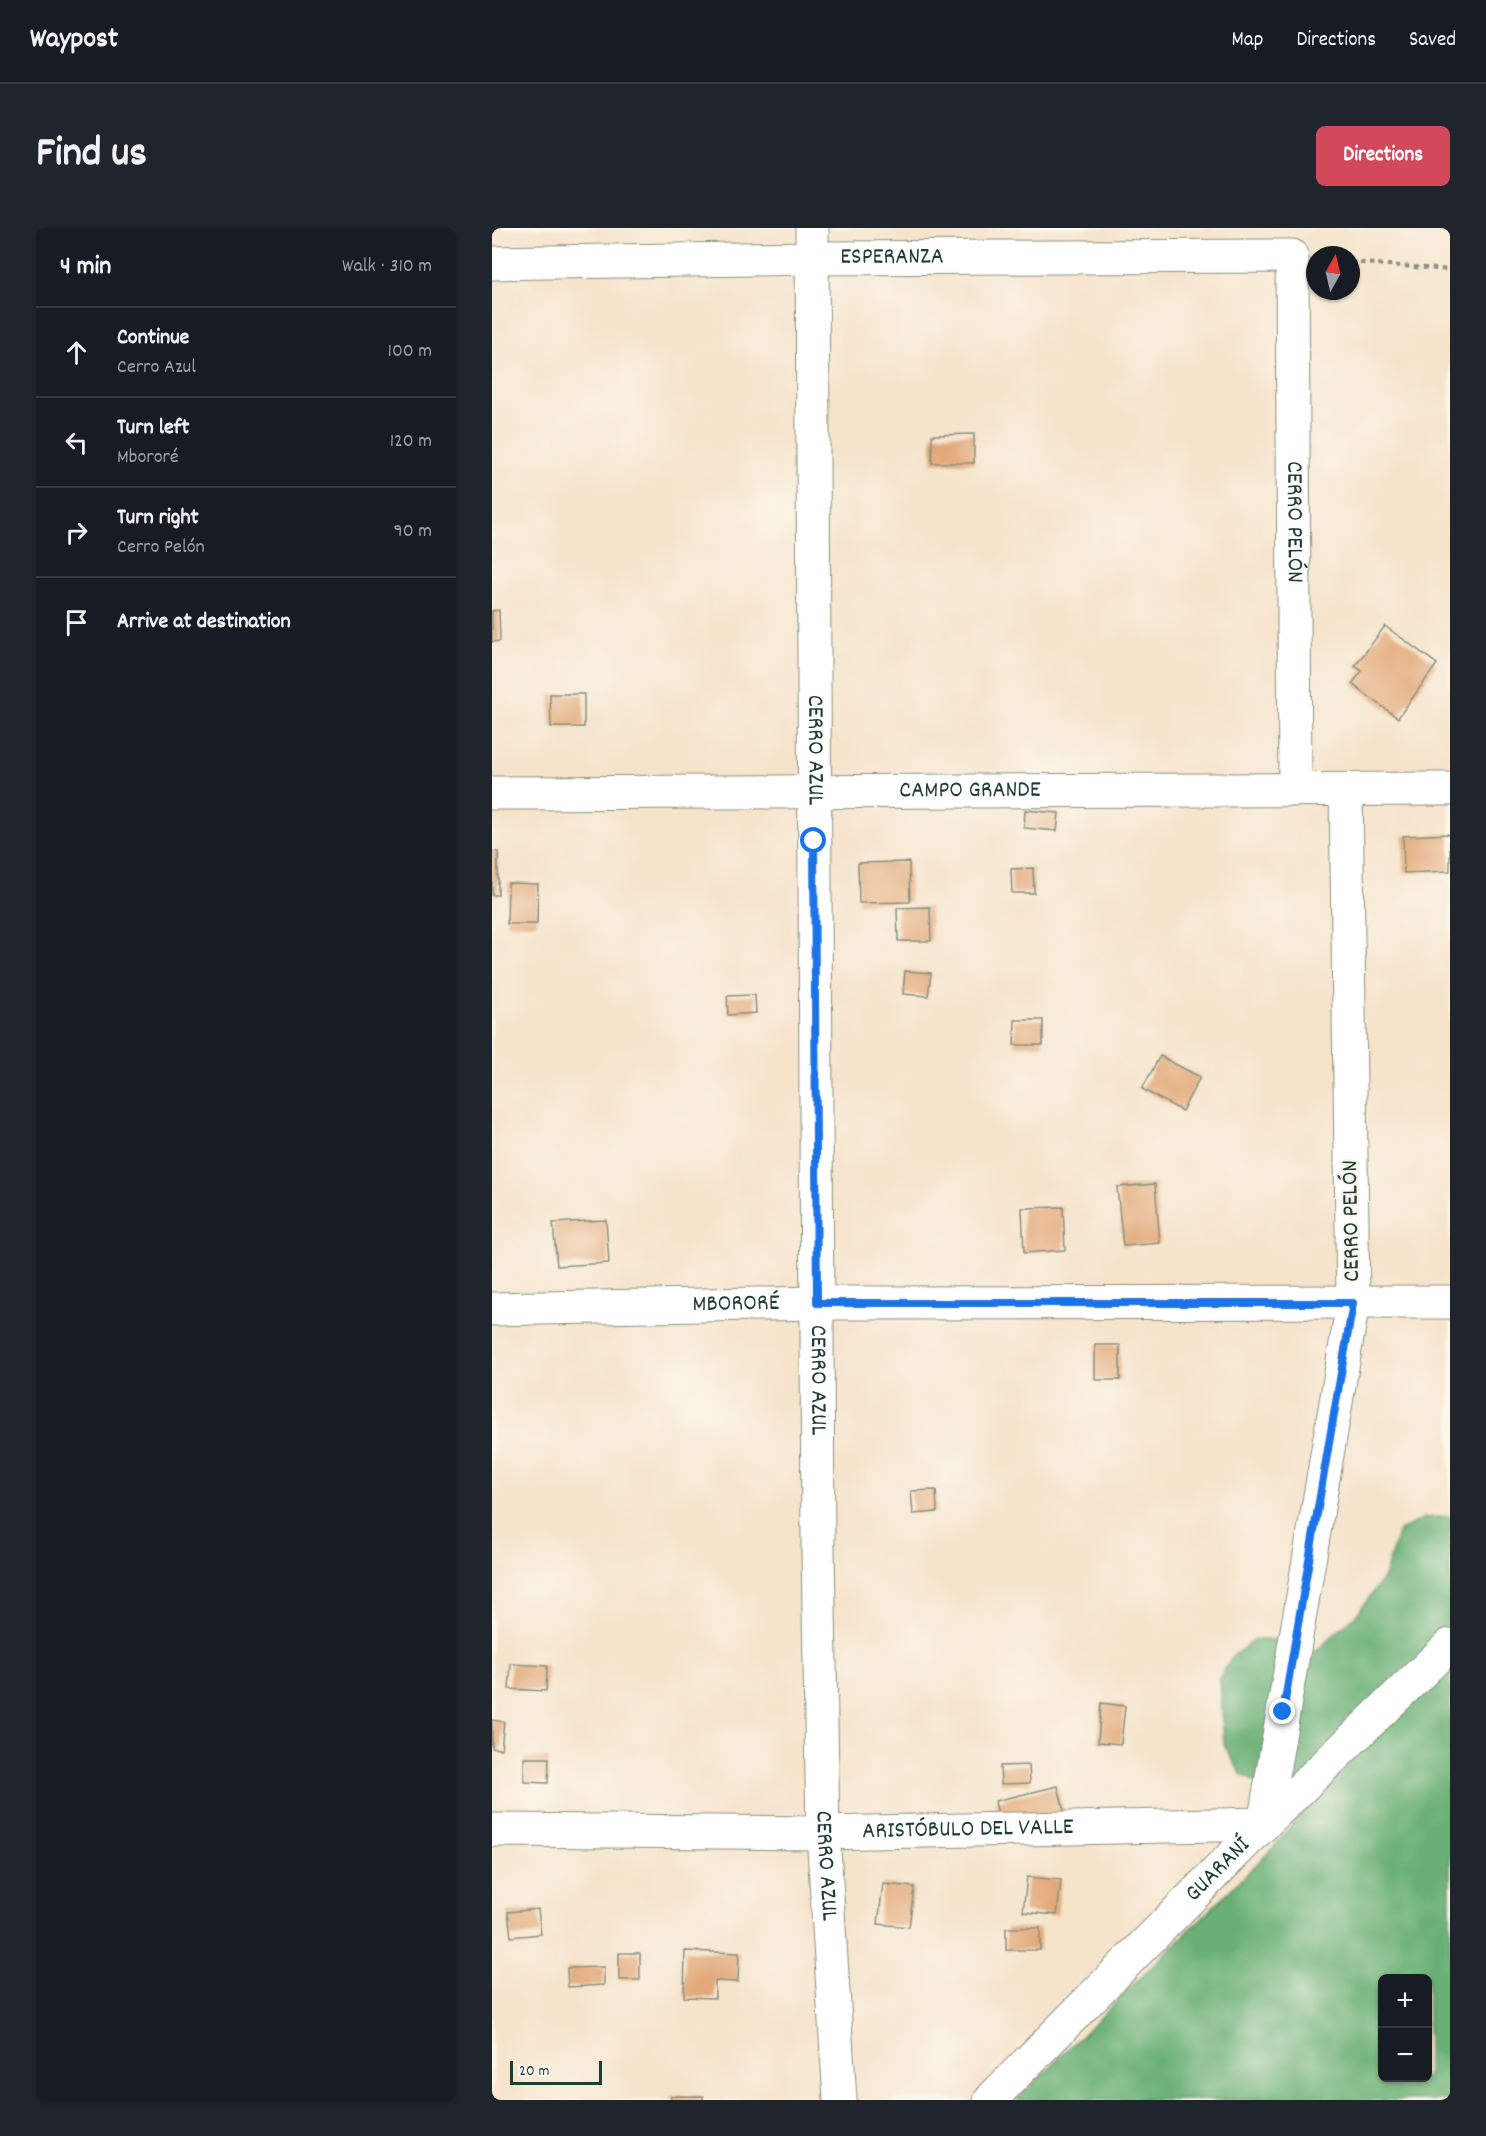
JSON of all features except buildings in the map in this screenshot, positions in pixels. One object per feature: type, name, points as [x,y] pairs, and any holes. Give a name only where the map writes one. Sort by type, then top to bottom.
[{"type":"street","name":"ESPERANZA","points":[[492,263],[811,243],[1292,256]]},
{"type":"street","name":"CERRO AZUL","points":[[811,243],[818,1550],[823,1833],[840,2100]]},
{"type":"street","name":"CERRO PELÓN","points":[[1292,256],[1295,790]]},
{"type":"street","name":"CAMPO GRANDE","points":[[492,793],[1450,789]]},
{"type":"street","name":"CERRO PELÓN","points":[[1264,1824],[1353,1303],[1346,790]]},
{"type":"street","name":"MBORORÉ","points":[[492,1309],[817,1303],[1450,1302]]},
{"type":"street","name":"GUARANÍ","points":[[990,2100],[1264,1824],[1450,1645]]},
{"type":"street","name":"ARISTÓBULO DEL VALLE","points":[[492,1830],[823,1833],[1264,1824]]},
{"type":"path","points":[[1360,263],[1450,270]]},
{"type":"green space","points":[[1450,1516],[1450,2100],[1016,2100],[1276,1845],[1302,1811],[1311,1790],[1266,1788],[1241,1774],[1224,1745],[1220,1678],[1232,1657],[1254,1640],[1281,1640],[1303,1663],[1358,1613],[1384,1577],[1399,1531],[1424,1518]]},
{"type":"route","points":[[814,841],[817,1303],[1353,1303],[1283,1712]]}]
